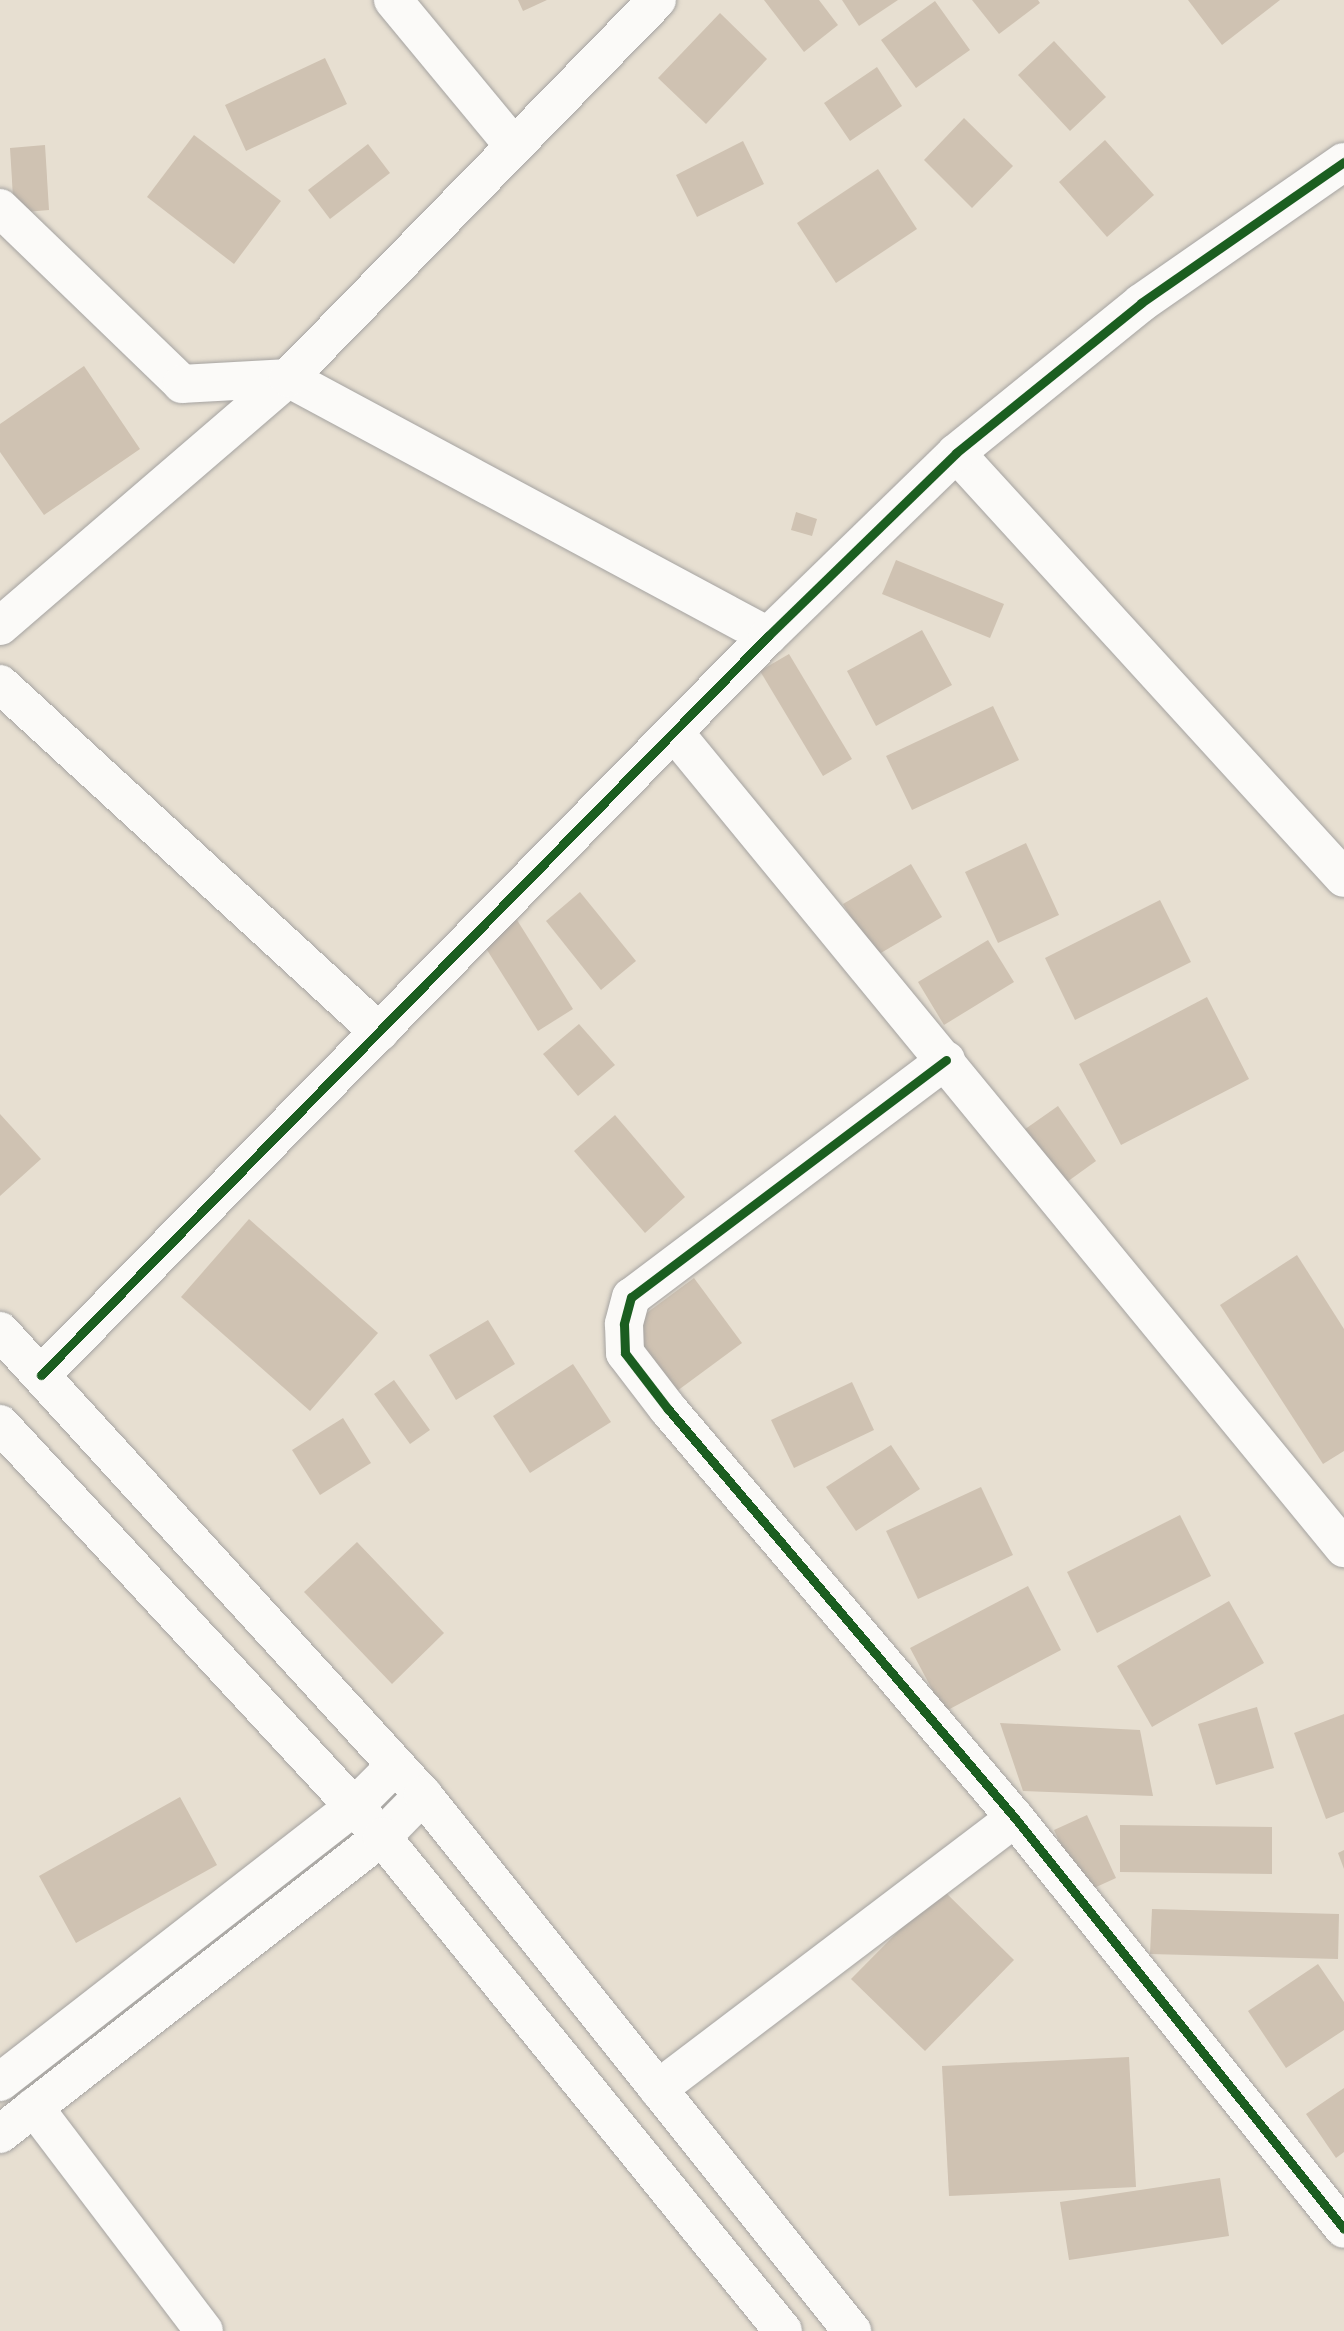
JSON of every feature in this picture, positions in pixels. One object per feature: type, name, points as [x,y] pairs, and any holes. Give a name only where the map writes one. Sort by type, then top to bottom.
[{"type":"street","points":[[393,0],[513,145]]},
{"type":"street","points":[[0,626],[288,378],[657,0]]},
{"type":"street","points":[[41,1375],[768,636],[956,453],[1141,303],[1344,162]]},
{"type":"street","points":[[0,208],[182,384],[288,378],[768,636]]},
{"type":"street","points":[[956,453],[1344,878]]},
{"type":"street","points":[[0,684],[379,1032]]},
{"type":"street","points":[[674,732],[1344,1548]]},
{"type":"street","points":[[946,1060],[631,1297],[624,1324],[625,1353],[668,1409],[1015,1818],[1344,2229]]},
{"type":"street","points":[[0,1331],[394,1767],[423,1795],[852,2331]]},
{"type":"street","points":[[0,1424],[382,1837],[775,2321],[806,2274]]},
{"type":"street","points":[[0,2082],[355,1806],[394,1767]]},
{"type":"street","points":[[0,2134],[382,1837],[423,1795]]},
{"type":"street","points":[[658,2089],[1015,1818]]},
{"type":"street","points":[[34,2107],[204,2331]]},
{"type":"building","points":[[518,0],[547,0],[523,11]]},
{"type":"building","points":[[764,0],[819,0],[838,25],[804,52]]},
{"type":"building","points":[[842,0],[898,0],[859,26]]},
{"type":"building","points":[[972,0],[1038,0],[1040,3],[999,34]]},
{"type":"building","points":[[1188,0],[1280,0],[1222,45]]},
{"type":"building","points":[[935,1],[970,50],[916,88],[881,40]]},
{"type":"building","points":[[720,13],[767,59],[706,124],[658,78]]},
{"type":"building","points":[[1054,41],[1106,97],[1070,131],[1018,75]]},
{"type":"building","points":[[325,58],[347,104],[246,151],[225,105]]},
{"type":"building","points":[[877,67],[902,106],[850,141],[824,103]]},
{"type":"building","points":[[964,118],[1013,166],[972,208],[924,160]]},
{"type":"building","points":[[194,135],[281,201],[234,264],[147,197]]},
{"type":"building","points":[[1105,140],[1154,195],[1107,237],[1059,182]]},
{"type":"building","points":[[743,141],[764,184],[697,217],[676,175]]},
{"type":"building","points":[[368,144],[390,173],[330,219],[308,190]]},
{"type":"building","points":[[45,145],[49,210],[14,213],[10,148]]},
{"type":"building","points":[[878,169],[917,229],[836,283],[797,223]]},
{"type":"building","points":[[84,366],[140,449],[44,515],[0,452],[0,424]]},
{"type":"building","points":[[796,512],[817,519],[812,536],[791,530]]},
{"type":"building","points":[[896,560],[1004,604],[990,638],[882,594]]},
{"type":"building","points":[[922,630],[952,685],[876,726],[847,671]]},
{"type":"building","points":[[789,654],[852,759],[823,776],[760,671]]},
{"type":"building","points":[[993,706],[1019,760],[912,810],[886,756]]},
{"type":"building","points":[[1026,843],[1059,915],[998,943],[965,872]]},
{"type":"building","points":[[911,864],[942,917],[874,957],[843,904]]},
{"type":"building","points":[[580,892],[636,961],[601,990],[546,921]]},
{"type":"building","points":[[1160,900],[1191,962],[1075,1020],[1045,958]]},
{"type":"building","points":[[517,920],[573,1009],[538,1031],[482,942]]},
{"type":"building","points":[[988,940],[1014,982],[944,1025],[918,982]]},
{"type":"building","points":[[1207,997],[1249,1079],[1121,1145],[1079,1064]]},
{"type":"building","points":[[579,1024],[615,1065],[578,1096],[543,1054]]},
{"type":"building","points":[[1058,1106],[1096,1161],[1060,1187],[1021,1132]]},
{"type":"building","points":[[0,1114],[41,1159],[0,1196]]},
{"type":"building","points":[[615,1115],[685,1197],[645,1233],[574,1151]]},
{"type":"building","points":[[249,1219],[378,1333],[310,1411],[181,1297]]},
{"type":"building","points":[[1297,1255],[1344,1329],[1344,1451],[1323,1464],[1220,1305]]},
{"type":"building","points":[[694,1278],[742,1343],[677,1391],[629,1326]]},
{"type":"building","points":[[488,1320],[515,1364],[456,1400],[429,1355]]},
{"type":"building","points":[[573,1364],[611,1422],[530,1473],[493,1416]]},
{"type":"building","points":[[394,1380],[430,1430],[410,1444],[374,1394]]},
{"type":"building","points":[[852,1382],[874,1430],[794,1468],[771,1420]]},
{"type":"building","points":[[343,1418],[371,1463],[320,1495],[292,1450]]},
{"type":"building","points":[[891,1445],[920,1489],[856,1531],[826,1487]]},
{"type":"building","points":[[981,1487],[1013,1555],[918,1599],[886,1531]]},
{"type":"building","points":[[1180,1515],[1211,1576],[1097,1633],[1067,1572]]},
{"type":"building","points":[[357,1542],[444,1633],[392,1684],[304,1592]]},
{"type":"building","points":[[1028,1586],[1061,1650],[944,1712],[910,1648]]},
{"type":"building","points":[[1229,1601],[1264,1663],[1152,1727],[1117,1666]]},
{"type":"building","points":[[1257,1707],[1274,1768],[1216,1785],[1198,1724]]},
{"type":"building","points":[[1344,1714],[1344,1812],[1326,1819],[1294,1733]]},
{"type":"building","points":[[1000,1723],[1140,1730],[1153,1796],[1023,1791]]},
{"type":"building","points":[[180,1797],[217,1865],[76,1943],[39,1876]]},
{"type":"building","points":[[1087,1815],[1116,1878],[1083,1893],[1054,1830]]},
{"type":"building","points":[[1120,1825],[1272,1827],[1272,1874],[1120,1872]]},
{"type":"building","points":[[1344,1850],[1344,1869],[1338,1853]]},
{"type":"building","points":[[941,1888],[1014,1960],[925,2051],[851,1979]]},
{"type":"building","points":[[1152,1909],[1339,1914],[1338,1959],[1150,1954]]},
{"type":"building","points":[[1318,1964],[1344,2002],[1344,2030],[1286,2068],[1248,2011]]},
{"type":"building","points":[[1129,2057],[1136,2187],[949,2196],[942,2066]]},
{"type":"building","points":[[1344,2088],[1344,2152],[1336,2158],[1306,2114]]},
{"type":"building","points":[[1220,2178],[1229,2236],[1069,2260],[1060,2202]]},
{"type":"cycle path","points":[[41,1375],[768,636],[956,453],[1141,303],[1344,162]]},
{"type":"cycle path","points":[[946,1060],[631,1297],[624,1324],[625,1353],[668,1409],[1015,1818],[1344,2229]]}]
